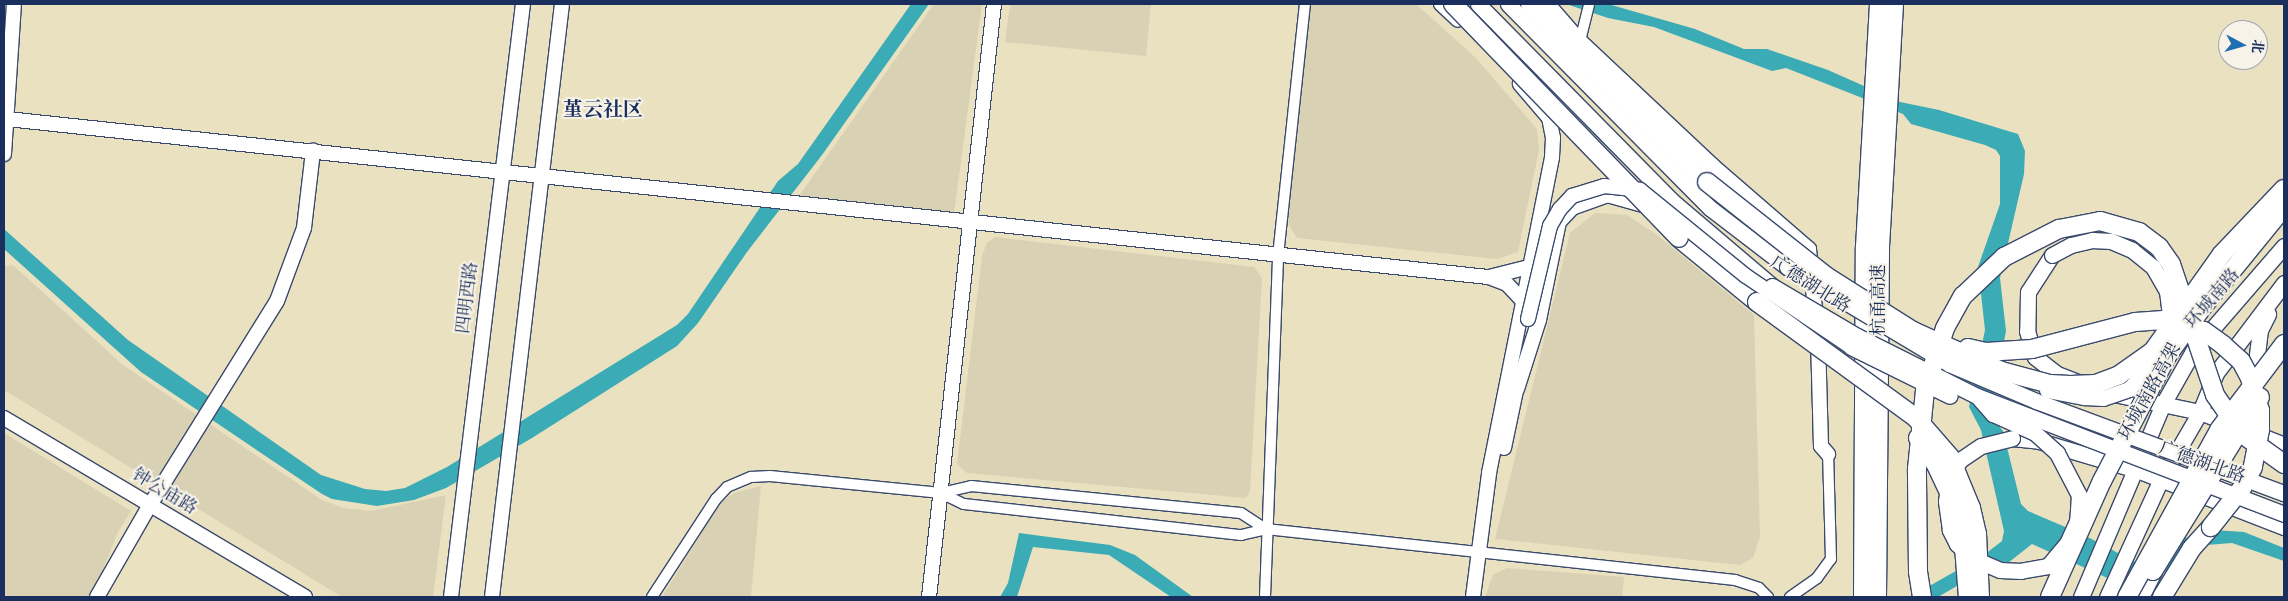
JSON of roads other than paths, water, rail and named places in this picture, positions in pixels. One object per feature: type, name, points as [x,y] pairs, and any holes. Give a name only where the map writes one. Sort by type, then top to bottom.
[{"type":"highway","points":[[1453,4],[1679,238],[1801,337],[1841,363],[1916,418],[1950,457],[1971,508],[1977,534],[1980,597]]},
{"type":"highway","points":[[1530,4],[1729,200],[1826,276],[1929,337],[2001,371],[2050,384],[2096,384],[2119,375],[2153,351],[2222,254],[2284,188]]},
{"type":"highway","name":"杭甬高速","points":[[1877,597],[1870,568],[1865,247],[1879,4]]},
{"type":"highway","name":"杭甬高速","points":[[1862,597],[1870,568],[1880,247],[1894,4]]},
{"type":"highway","name":"环城南路高架","points":[[2050,597],[2102,481],[2167,356],[2204,305],[2284,208]]},
{"type":"highway","points":[[1922,597],[1918,572],[1917,469],[1924,390],[1945,328],[1963,296],[2004,257],[2060,229],[2100,221],[2139,232],[2159,247],[2177,281],[2215,395],[2242,434],[2284,464]]},
{"type":"highway","points":[[1929,337],[1986,352],[2008,352],[2060,345],[2135,322],[2164,320],[2204,331],[2241,362],[2260,410],[2253,467],[2242,488],[2192,548],[2162,597]]},
{"type":"highway","points":[[2127,597],[2219,430],[2284,344]]},
{"type":"highway","points":[[2140,597],[2226,448],[2284,360]]},
{"type":"highway","points":[[1841,363],[1910,428],[1936,465],[1963,534],[1968,597]]},
{"type":"main road","name":"广德湖北路","points":[[1478,4],[1671,200],[1747,268],[1772,286],[1857,336],[1977,396],[2284,514]]},
{"type":"main road","name":"广德湖北路","points":[[1508,4],[1710,208],[1787,267],[1949,364],[2036,401],[2284,493]]},
{"type":"main road","points":[[1949,364],[2084,398],[2103,398],[2129,389],[2148,372],[2161,356],[2172,334],[2168,291],[2153,267],[2132,250],[2111,242],[2092,240],[2071,245],[2052,256],[2028,292],[2027,331],[2036,357],[2057,374],[2101,391],[2164,404],[2200,412],[2284,445]]},
{"type":"main road","name":"环城南路","points":[[2081,597],[2164,404],[2192,351],[2284,246]]},
{"type":"main road","points":[[2107,597],[2160,481],[2200,412],[2216,373],[2282,285]]},
{"type":"main road","points":[[2265,436],[2252,394],[2260,330],[2282,285]]},
{"type":"main road","points":[[1851,347],[1950,396],[1977,396],[1993,414],[2035,433],[2057,454],[2079,495],[2077,521],[2067,543],[2048,566],[2022,571],[2000,570],[1972,558],[1962,548],[1950,530],[1946,501],[1950,477],[1960,460],[1981,446],[2012,438],[2039,441],[2136,470],[2160,481],[2284,527]]},
{"type":"street","points":[[4,154],[14,4]]},
{"type":"street","name":"四明西路","points":[[451,597],[458,525],[523,4]]},
{"type":"street","points":[[492,597],[540,174],[562,4]]},
{"type":"street","points":[[929,597],[994,4]]},
{"type":"street","points":[[1265,597],[1266,529],[1278,256],[1306,4]]},
{"type":"street","points":[[1441,4],[1496,56],[1549,118],[1553,138],[1552,156],[1489,473],[1482,552],[1481,597]]},
{"type":"street","points":[[1548,4],[1580,41],[1712,165],[1809,249],[1818,338],[1821,446],[1828,454],[1831,559],[1817,578],[1790,597]]},
{"type":"street","points":[[1580,41],[1589,4]]},
{"type":"street","points":[[7,119],[503,170],[970,223],[1489,277],[1516,273],[1529,267]]},
{"type":"street","points":[[97,597],[150,505],[277,301],[304,228],[314,151]]},
{"type":"street","points":[[1474,597],[1517,389],[1528,319],[1550,226],[1560,209],[1572,196],[1604,186],[1640,190],[1746,276],[1851,347]]},
{"type":"street","points":[[1517,389],[1539,320],[1560,222],[1572,208],[1607,195],[1645,205],[1818,338]]},
{"type":"street","points":[[1489,277],[1506,284],[1522,300]]},
{"type":"street","name":"钟公庙路","points":[[4,418],[305,597]]},
{"type":"street","points":[[652,597],[716,499],[726,487],[751,477],[770,476],[941,493],[971,486],[1241,513],[1266,529]]},
{"type":"street","points":[[941,493],[964,504],[1241,535],[1266,529],[1735,580],[1759,588],[1768,597]]},
{"type":"water","points":[[911,4],[929,4],[822,155],[747,252],[698,323],[677,346],[532,438],[446,488],[414,500],[377,506],[332,499],[322,494],[141,372],[4,249],[4,229],[128,340],[321,475],[365,489],[386,491],[405,488],[447,467],[677,325],[688,314],[778,181],[798,164]]},
{"type":"water","points":[[1566,4],[1608,4],[1695,29],[1744,49],[1767,49],[1828,70],[1900,102],[1939,110],[2018,134],[2025,151],[2024,174],[2000,278],[2006,331],[1990,415],[2003,431],[2021,504],[2028,511],[2084,535],[2135,562],[2141,563],[2186,538],[2213,530],[2244,532],[2284,548],[2284,561],[2232,543],[2207,545],[2134,590],[2032,544],[1994,574],[1962,583],[1938,597],[1910,597],[1984,555],[2002,541],[2004,531],[1981,430],[1969,407],[1985,330],[1978,267],[2000,204],[2000,156],[1996,150],[1985,145],[1911,124],[1903,114],[1786,68],[1772,71],[1654,27],[1608,18]]},
{"type":"water","points":[[1019,533],[1110,545],[1135,555],[1193,597],[1171,597],[1109,555],[1033,547],[1017,597],[1000,597],[1008,583]]},
{"type":"district","name":"堇云社区","points":[[603,109]]}]
